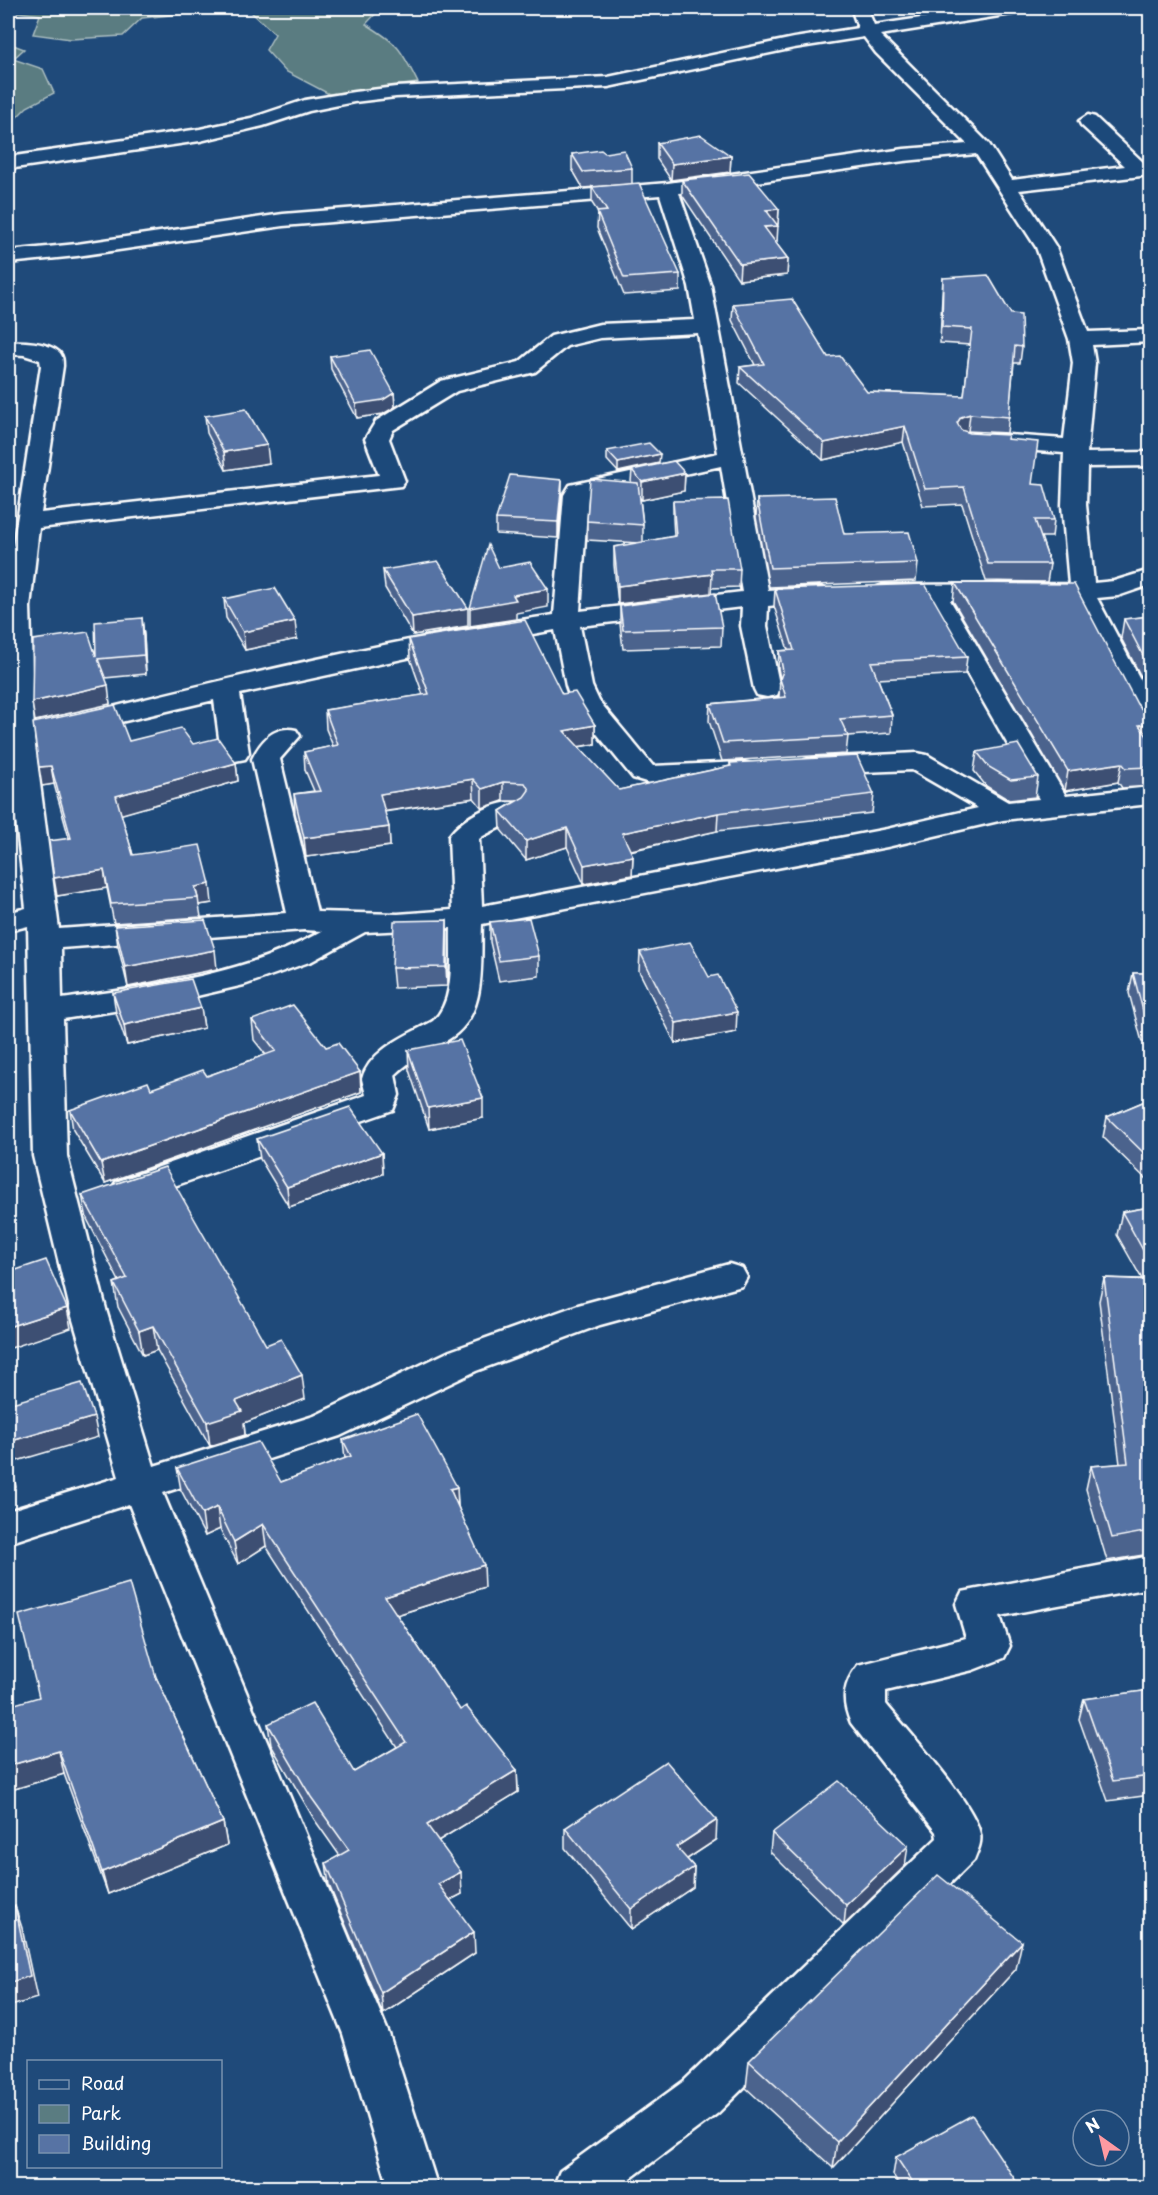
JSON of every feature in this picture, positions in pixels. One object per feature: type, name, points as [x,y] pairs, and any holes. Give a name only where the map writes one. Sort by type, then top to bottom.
[{"type":"street","points":[[859,8],[868,32],[882,49],[982,148],[1047,248],[1080,339],[1084,363],[1075,453],[1074,505],[1082,592],[1095,621],[1150,722]]},
{"type":"street","points":[[8,163],[200,135],[256,122],[305,106],[354,97],[396,92],[608,82],[794,43],[1018,8]]},
{"type":"street","points":[[1089,122],[1145,170]]},
{"type":"street","points":[[8,257],[77,250],[295,219],[668,189],[904,155],[982,148]]},
{"type":"street","points":[[1007,186],[1145,170]]},
{"type":"street","points":[[668,189],[700,286],[708,326],[731,457],[747,598],[767,689]]},
{"type":"street","points":[[27,522],[393,481],[376,439],[384,426],[448,386],[527,366],[554,344],[600,331],[708,326]]},
{"type":"street","points":[[1080,339],[1150,336]]},
{"type":"street","points":[[8,348],[41,351],[51,356],[52,366],[27,522],[17,606],[31,734],[31,925],[45,1012],[50,1156],[89,1313],[141,1486],[366,2034],[414,2187]]},
{"type":"street","points":[[969,440],[1075,453],[1150,459]]},
{"type":"street","points":[[731,457],[579,490],[576,495],[566,621],[579,686],[586,703],[643,772],[653,776],[917,761],[1003,811]]},
{"type":"street","points":[[31,734],[410,646],[566,621],[747,598],[932,591],[1082,592],[1118,588],[1150,576]]},
{"type":"street","points":[[932,591],[1056,803]]},
{"type":"street","points":[[226,689],[235,748],[286,736],[271,749],[266,759],[304,921]]},
{"type":"street","points":[[31,925],[304,921],[398,923],[466,918],[887,838],[1003,811],[1056,803],[1150,796]]},
{"type":"street","points":[[64,1212],[381,1102],[383,1095],[378,1079],[385,1066],[444,1028],[459,1010],[463,1001],[466,971],[464,836],[466,832],[513,809]]},
{"type":"street","points":[[45,1012],[165,994],[219,981],[293,958],[359,922]]},
{"type":"street","points":[[8,1527],[327,1426],[463,1361],[591,1314],[729,1277]]},
{"type":"street","points":[[577,2187],[701,2097],[958,1846],[959,1835],[954,1823],[867,1710],[863,1696],[866,1685],[873,1677],[973,1653],[989,1646],[976,1605],[1150,1572]]},
{"type":"green space","points":[[8,8],[381,8],[366,24],[398,48],[418,83],[329,94],[285,71],[266,50],[275,34],[251,12],[208,11],[142,18],[123,36],[71,39],[33,34],[40,15],[8,11]]},
{"type":"green space","points":[[8,43],[24,49],[13,59],[43,69],[54,93],[27,107],[8,126]]},
{"type":"building","points":[[701,135],[731,156],[672,164],[657,143]]},
{"type":"building","points":[[601,150],[605,153],[624,150],[632,168],[583,172],[572,154]]},
{"type":"building","points":[[749,173],[779,209],[766,210],[778,226],[764,227],[788,259],[740,264],[682,180]]},
{"type":"building","points":[[639,183],[680,274],[624,278],[597,212],[607,211],[592,187]]},
{"type":"building","points":[[988,275],[1011,314],[1021,315],[1022,347],[1015,346],[1009,417],[970,414],[961,417],[957,423],[961,430],[970,433],[1008,435],[1007,439],[1038,442],[1032,484],[1044,485],[1054,520],[1035,520],[1050,564],[988,564],[964,487],[925,489],[905,426],[824,443],[740,367],[764,364],[733,304],[792,299],[828,357],[840,356],[867,392],[964,396],[972,329],[942,327],[943,278]]},
{"type":"building","points":[[370,350],[394,393],[383,400],[356,404],[330,356]]},
{"type":"building","points":[[246,409],[267,445],[224,452],[205,416]]},
{"type":"building","points":[[649,443],[660,454],[618,463],[607,451]]},
{"type":"building","points":[[674,461],[685,473],[642,482],[632,470]]},
{"type":"building","points":[[510,475],[562,480],[558,522],[496,519]]},
{"type":"building","points":[[590,479],[638,483],[643,525],[587,521]]},
{"type":"building","points":[[835,497],[844,534],[909,532],[918,563],[770,568],[757,499]]},
{"type":"building","points":[[728,500],[740,569],[711,569],[712,574],[618,586],[614,547],[676,536],[673,501]]},
{"type":"building","points":[[488,545],[499,568],[530,562],[548,589],[513,595],[516,600],[470,608]]},
{"type":"building","points":[[438,561],[468,608],[412,617],[383,570]]},
{"type":"building","points":[[955,583],[1074,584],[1137,704],[1143,711],[1150,713],[1150,723],[1139,725],[1150,740],[1150,767],[1126,768],[1122,763],[1068,771]]},
{"type":"building","points":[[925,584],[967,657],[871,662],[892,715],[840,719],[848,736],[723,743],[710,704],[786,697],[780,679],[783,671],[779,651],[794,650],[775,589]]},
{"type":"building","points":[[275,588],[295,621],[243,632],[224,599]]},
{"type":"building","points":[[715,593],[722,627],[623,630],[620,606]]},
{"type":"building","points":[[1150,616],[1150,669],[1124,619]]},
{"type":"building","points":[[142,618],[144,655],[98,659],[108,685],[32,702],[33,640],[88,632],[96,656],[95,622]]},
{"type":"building","points":[[525,620],[562,694],[575,692],[595,725],[564,731],[619,790],[731,766],[730,763],[857,756],[874,794],[718,813],[622,833],[633,856],[584,865],[567,828],[526,841],[500,811],[524,797],[529,790],[525,783],[503,782],[482,789],[473,779],[380,794],[389,827],[304,838],[294,794],[320,791],[304,752],[338,745],[325,710],[429,694],[409,639]]},
{"type":"building","points":[[115,705],[129,741],[181,728],[193,744],[218,738],[236,763],[116,796],[133,855],[200,845],[210,884],[195,887],[198,898],[111,904],[104,870],[54,878],[49,841],[71,838],[51,766],[39,767],[33,723]]},
{"type":"building","points":[[1018,744],[1038,777],[1011,780],[989,767],[977,752]]},
{"type":"building","points":[[529,918],[539,956],[499,961],[490,922]]},
{"type":"building","points":[[205,920],[215,950],[125,967],[115,926]]},
{"type":"building","points":[[447,920],[446,967],[392,968],[394,921]]},
{"type":"building","points":[[690,942],[709,977],[718,975],[737,1012],[676,1023],[640,952]]},
{"type":"building","points":[[1133,973],[1150,973],[1150,1022],[1146,1022]]},
{"type":"building","points":[[191,979],[201,1008],[124,1025],[113,993]]},
{"type":"building","points":[[293,1005],[326,1047],[338,1043],[360,1072],[101,1163],[70,1110],[148,1082],[151,1089],[203,1070],[207,1076],[276,1051],[252,1020]]},
{"type":"building","points":[[460,1040],[483,1098],[428,1108],[408,1050]]},
{"type":"building","points":[[1150,1099],[1150,1159],[1107,1117]]},
{"type":"building","points":[[350,1107],[382,1153],[287,1187],[257,1139]]},
{"type":"building","points":[[165,1167],[266,1345],[281,1339],[302,1375],[236,1401],[242,1411],[207,1422],[153,1326],[139,1331],[114,1283],[127,1278],[82,1195]]},
{"type":"building","points":[[1150,1207],[1150,1263],[1122,1212]]},
{"type":"building","points":[[8,1248],[16,1270],[46,1260],[67,1308],[8,1327]]},
{"type":"building","points":[[1104,1278],[1150,1280],[1150,1531],[1112,1538],[1091,1466],[1128,1463]]},
{"type":"building","points":[[82,1383],[94,1417],[8,1442],[8,1404]]},
{"type":"building","points":[[417,1414],[457,1487],[450,1489],[484,1565],[385,1597],[460,1710],[466,1706],[517,1770],[427,1825],[461,1872],[438,1884],[474,1932],[381,1993],[326,1863],[349,1850],[311,1797],[268,1724],[312,1703],[354,1772],[406,1742],[263,1524],[234,1542],[217,1507],[202,1514],[177,1468],[258,1442],[281,1482],[351,1456],[343,1440]]},
{"type":"building","points":[[8,1453],[12,1467],[8,1468]]},
{"type":"building","points":[[129,1583],[156,1677],[223,1822],[102,1872],[59,1751],[8,1766],[8,1706],[39,1697],[19,1615]]},
{"type":"building","points":[[1150,1690],[1150,1776],[1113,1781],[1084,1699]]},
{"type":"building","points":[[666,1761],[717,1820],[676,1847],[694,1867],[631,1909],[565,1828]]},
{"type":"building","points":[[839,1781],[908,1846],[846,1905],[772,1833]]},
{"type":"building","points":[[938,1875],[1022,1942],[837,2142],[749,2061]]},
{"type":"building","points":[[15,1906],[30,1976],[8,1983],[8,1908]]},
{"type":"building","points":[[972,2115],[1020,2187],[916,2187],[896,2157]]}]
